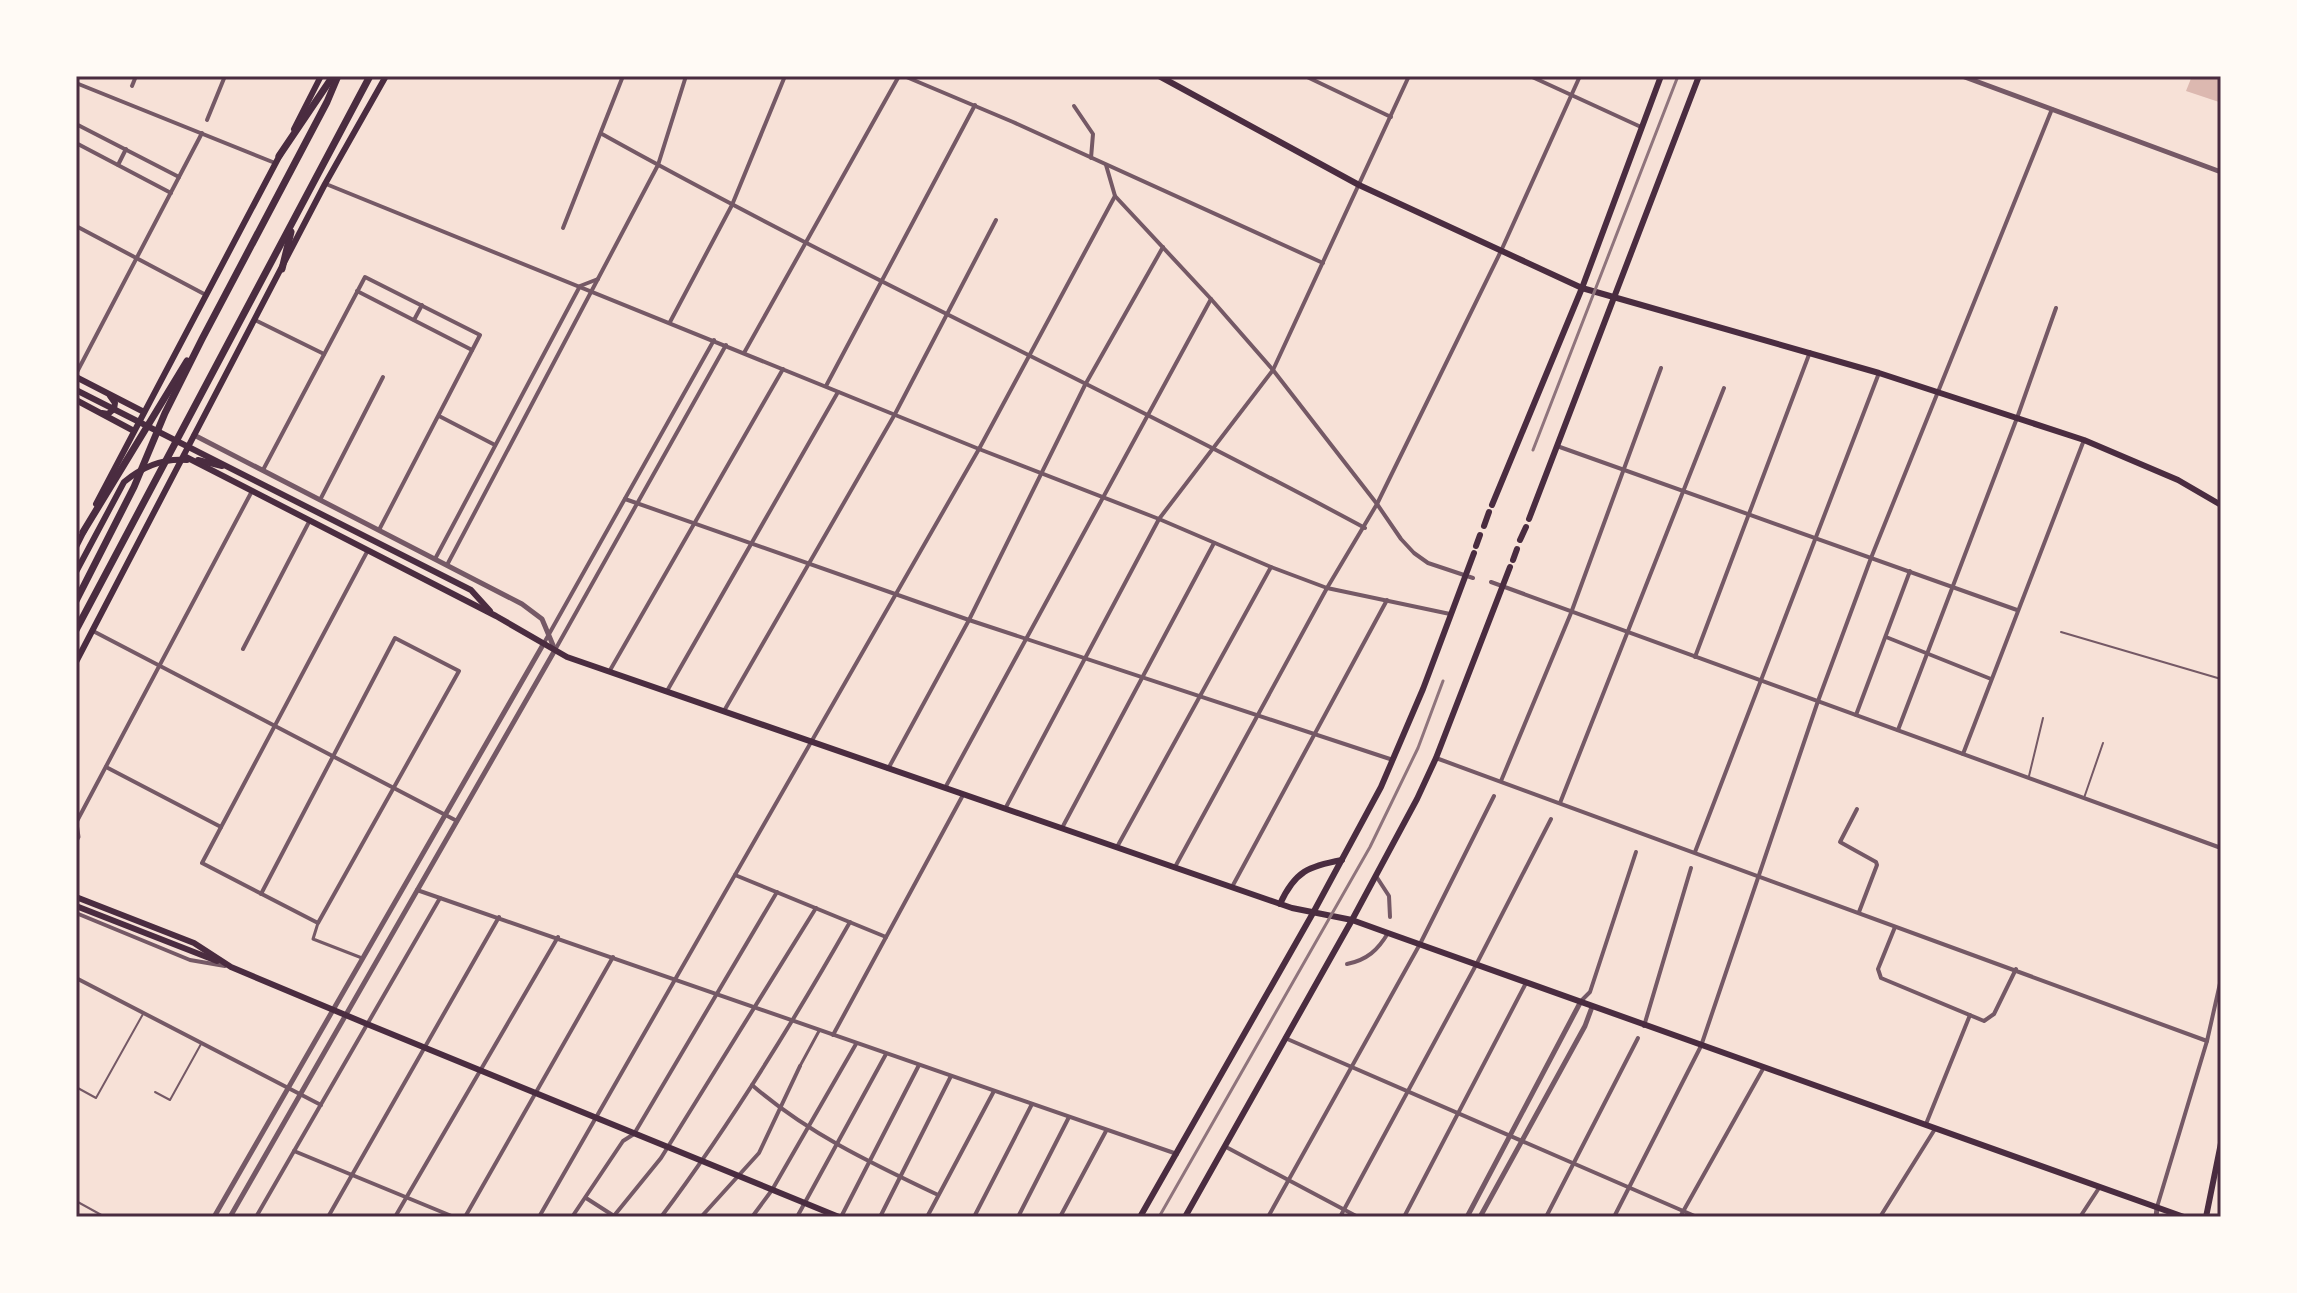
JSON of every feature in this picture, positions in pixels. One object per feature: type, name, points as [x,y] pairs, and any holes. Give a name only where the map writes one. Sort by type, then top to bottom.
[{"type":"highway","points":[[277,160],[335,76]]},
{"type":"highway","points":[[76,601],[134,487],[165,413],[202,339],[320,116],[335,76]]},
{"type":"highway","points":[[76,630],[370,76]]},
{"type":"highway","points":[[282,269],[287,240],[314,179]]},
{"type":"highway","points":[[83,532],[175,378],[202,339]]},
{"type":"main road","points":[[76,547],[321,76]]},
{"type":"main road","points":[[76,662],[325,184],[386,76]]},
{"type":"main road","points":[[1159,76],[1359,185],[1582,288],[1810,352],[2084,440],[2178,480],[2221,505]]},
{"type":"main road","points":[[1484,526],[1582,288],[1661,76]]},
{"type":"main road","points":[[1529,519],[1699,76]]},
{"type":"main road","points":[[76,376],[144,412]]},
{"type":"main road","points":[[76,390],[471,590],[496,616]]},
{"type":"main road","points":[[99,412],[108,414],[114,409],[114,400],[107,393]]},
{"type":"main road","points":[[76,400],[134,431]]},
{"type":"main road","points":[[184,456],[496,616],[555,650],[609,672],[1280,904],[1352,920],[2184,1217]]},
{"type":"main road","points":[[76,572],[120,487],[144,468],[181,459],[211,463],[248,476]]},
{"type":"main road","points":[[1520,540],[1526,527]]},
{"type":"main road","points":[[1140,1217],[1313,913],[1393,760],[1450,614],[1469,577],[1480,535]]},
{"type":"main road","points":[[1185,1217],[1417,799],[1436,758],[1517,549]]},
{"type":"main road","points":[[1280,904],[1290,883],[1305,870],[1342,860]]},
{"type":"main road","points":[[76,897],[194,943],[231,967]]},
{"type":"main road","points":[[76,906],[840,1217]]},
{"type":"main road","points":[[2206,1217],[2221,1143]]},
{"type":"street","points":[[132,86],[136,76]]},
{"type":"street","points":[[207,120],[225,76]]},
{"type":"street","points":[[563,228],[623,76]]},
{"type":"street","points":[[447,565],[658,165],[686,76]]},
{"type":"street","points":[[670,322],[732,205],[785,76]]},
{"type":"street","points":[[744,353],[902,76],[975,105],[1323,263]]},
{"type":"street","points":[[1305,76],[1391,117]]},
{"type":"street","points":[[1005,809],[1159,519],[1273,370],[1409,76]]},
{"type":"street","points":[[1530,76],[1642,128]]},
{"type":"street","points":[[1175,867],[1327,588],[1365,528],[1501,251],[1580,76]]},
{"type":"street","points":[[1962,76],[2221,172]]},
{"type":"street","points":[[76,83],[277,160]]},
{"type":"street","points":[[826,386],[975,105]]},
{"type":"street","points":[[1074,106],[1093,134],[1091,158]]},
{"type":"street","points":[[1614,1217],[1701,1046],[1818,701],[1871,558],[2052,109]]},
{"type":"street","points":[[76,124],[179,177]]},
{"type":"street","points":[[76,376],[202,133]]},
{"type":"street","points":[[602,134],[732,205],[1085,385],[1215,447],[1365,528]]},
{"type":"street","points":[[76,143],[171,193]]},
{"type":"street","points":[[118,165],[126,149]]},
{"type":"street","points":[[1106,165],[1115,196],[1273,370],[1414,553],[1428,563],[1469,577]]},
{"type":"street","points":[[325,184],[1159,519],[1271,567],[1327,588],[1450,614]]},
{"type":"street","points":[[539,1217],[898,593],[1115,196]]},
{"type":"street","points":[[724,711],[895,414],[996,220]]},
{"type":"street","points":[[76,226],[206,295]]},
{"type":"street","points":[[888,769],[969,620],[1085,385],[1163,247]]},
{"type":"street","points":[[263,470],[365,277],[480,335],[379,530]]},
{"type":"street","points":[[435,559],[580,286],[598,279]]},
{"type":"street","points":[[357,291],[473,350]]},
{"type":"street","points":[[945,788],[1211,299]]},
{"type":"street","points":[[414,320],[422,305]]},
{"type":"street","points":[[1898,730],[2056,308]]},
{"type":"street","points":[[255,320],[324,354]]},
{"type":"street","points":[[214,1217],[550,633],[714,340]]},
{"type":"street","points":[[230,1217],[726,345]]},
{"type":"street","points":[[1695,657],[1810,352]]},
{"type":"street","points":[[1501,781],[1571,613],[1661,368]]},
{"type":"street","points":[[609,672],[783,369]]},
{"type":"street","points":[[1695,852],[1879,373]]},
{"type":"street","points":[[320,500],[383,377]]},
{"type":"street","points":[[1560,803],[1724,388]]},
{"type":"street","points":[[667,691],[839,391]]},
{"type":"street","points":[[519,401],[531,407]]},
{"type":"street","points":[[439,416],[495,445]]},
{"type":"street","points":[[194,435],[533,611],[550,633],[555,650]]},
{"type":"street","points":[[1963,754],[2084,440]]},
{"type":"street","points":[[1557,446],[2017,610]]},
{"type":"street","points":[[76,843],[79,837],[76,823],[252,491]]},
{"type":"street","points":[[625,499],[969,620],[1393,760]]},
{"type":"street","points":[[243,649],[310,520]]},
{"type":"street","points":[[1062,828],[1214,543]]},
{"type":"street","points":[[318,923],[202,863],[368,550]]},
{"type":"street","points":[[1117,847],[1271,567]]},
{"type":"street","points":[[1856,715],[1910,571]]},
{"type":"street","points":[[1491,582],[2221,848]]},
{"type":"street","points":[[1232,887],[1387,600]]},
{"type":"street","points":[[93,631],[457,821]]},
{"type":"street","points":[[1886,637],[1991,679]]},
{"type":"street","points":[[261,894],[395,638],[459,671],[318,923],[313,939],[363,958]]},
{"type":"street","points":[[1436,758],[2207,1041]]},
{"type":"street","points":[[106,767],[221,827]]},
{"type":"street","points":[[833,1035],[964,795]]},
{"type":"street","points":[[1268,1217],[1420,944],[1494,796]]},
{"type":"street","points":[[1857,809],[1840,842],[1877,865],[1859,912]]},
{"type":"street","points":[[1340,1217],[1551,819]]},
{"type":"street","points":[[1467,1217],[1580,1003],[1590,992],[1636,852]]},
{"type":"street","points":[[1644,1026],[1691,868]]},
{"type":"street","points":[[735,875],[886,937]]},
{"type":"street","points":[[1376,876],[1389,896],[1390,917]]},
{"type":"street","points":[[417,890],[1177,1154]]},
{"type":"street","points":[[572,1217],[623,1141],[634,1134],[777,892]]},
{"type":"street","points":[[256,1217],[440,898]]},
{"type":"street","points":[[586,1198],[614,1216],[668,1147],[816,908]]},
{"type":"street","points":[[76,913],[190,960],[231,967]]},
{"type":"street","points":[[328,1217],[499,917]]},
{"type":"street","points":[[661,1217],[703,1161],[793,1022],[850,922]]},
{"type":"street","points":[[1895,926],[1878,969],[1881,978],[1984,1021],[1992,1017],[2016,969]]},
{"type":"street","points":[[1347,964],[1368,957],[1381,946],[1388,933]]},
{"type":"street","points":[[395,1217],[558,937]]},
{"type":"street","points":[[465,1217],[613,957]]},
{"type":"street","points":[[76,978],[321,1105]]},
{"type":"street","points":[[2156,1217],[2207,1041],[2221,979]]},
{"type":"street","points":[[1404,1217],[1526,983]]},
{"type":"street","points":[[1480,1217],[1585,1026],[1592,1007],[1590,992]]},
{"type":"street","points":[[1925,1125],[1970,1015]]},
{"type":"street","points":[[701,1217],[759,1153],[819,1030]]},
{"type":"street","points":[[1285,1038],[1697,1217]]},
{"type":"street","points":[[1546,1217],[1638,1038]]},
{"type":"street","points":[[752,1217],[772,1190],[856,1043]]},
{"type":"street","points":[[797,1217],[886,1054]]},
{"type":"street","points":[[840,1217],[919,1065]]},
{"type":"street","points":[[1680,1217],[1764,1067]]},
{"type":"street","points":[[880,1217],[952,1076]]},
{"type":"street","points":[[752,1085],[780,1110],[808,1128],[938,1195]]},
{"type":"street","points":[[927,1217],[994,1091]]},
{"type":"street","points":[[974,1217],[1032,1104]]},
{"type":"street","points":[[1018,1217],[1069,1117]]},
{"type":"street","points":[[1880,1217],[1935,1129]]},
{"type":"street","points":[[1060,1217],[1106,1130]]},
{"type":"street","points":[[1224,1146],[1358,1217]]},
{"type":"street","points":[[294,1151],[454,1217]]},
{"type":"street","points":[[2080,1217],[2099,1188]]},
{"type":"lane","points":[[2061,632],[2221,679]]},
{"type":"lane","points":[[2028,778],[2043,718]]},
{"type":"lane","points":[[2084,798],[2103,743]]},
{"type":"lane","points":[[76,1087],[96,1098],[144,1013]]},
{"type":"lane","points":[[155,1092],[170,1100],[202,1043]]},
{"type":"lane","points":[[76,1201],[105,1217]]},
{"type":"shaded area","points":[[2192,76],[2221,76],[2219,102],[2186,91]]},
{"type":"railway","points":[[1533,450],[1678,76]]},
{"type":"railway","points":[[1159,1217],[1370,847],[1418,748],[1443,681]]}]
